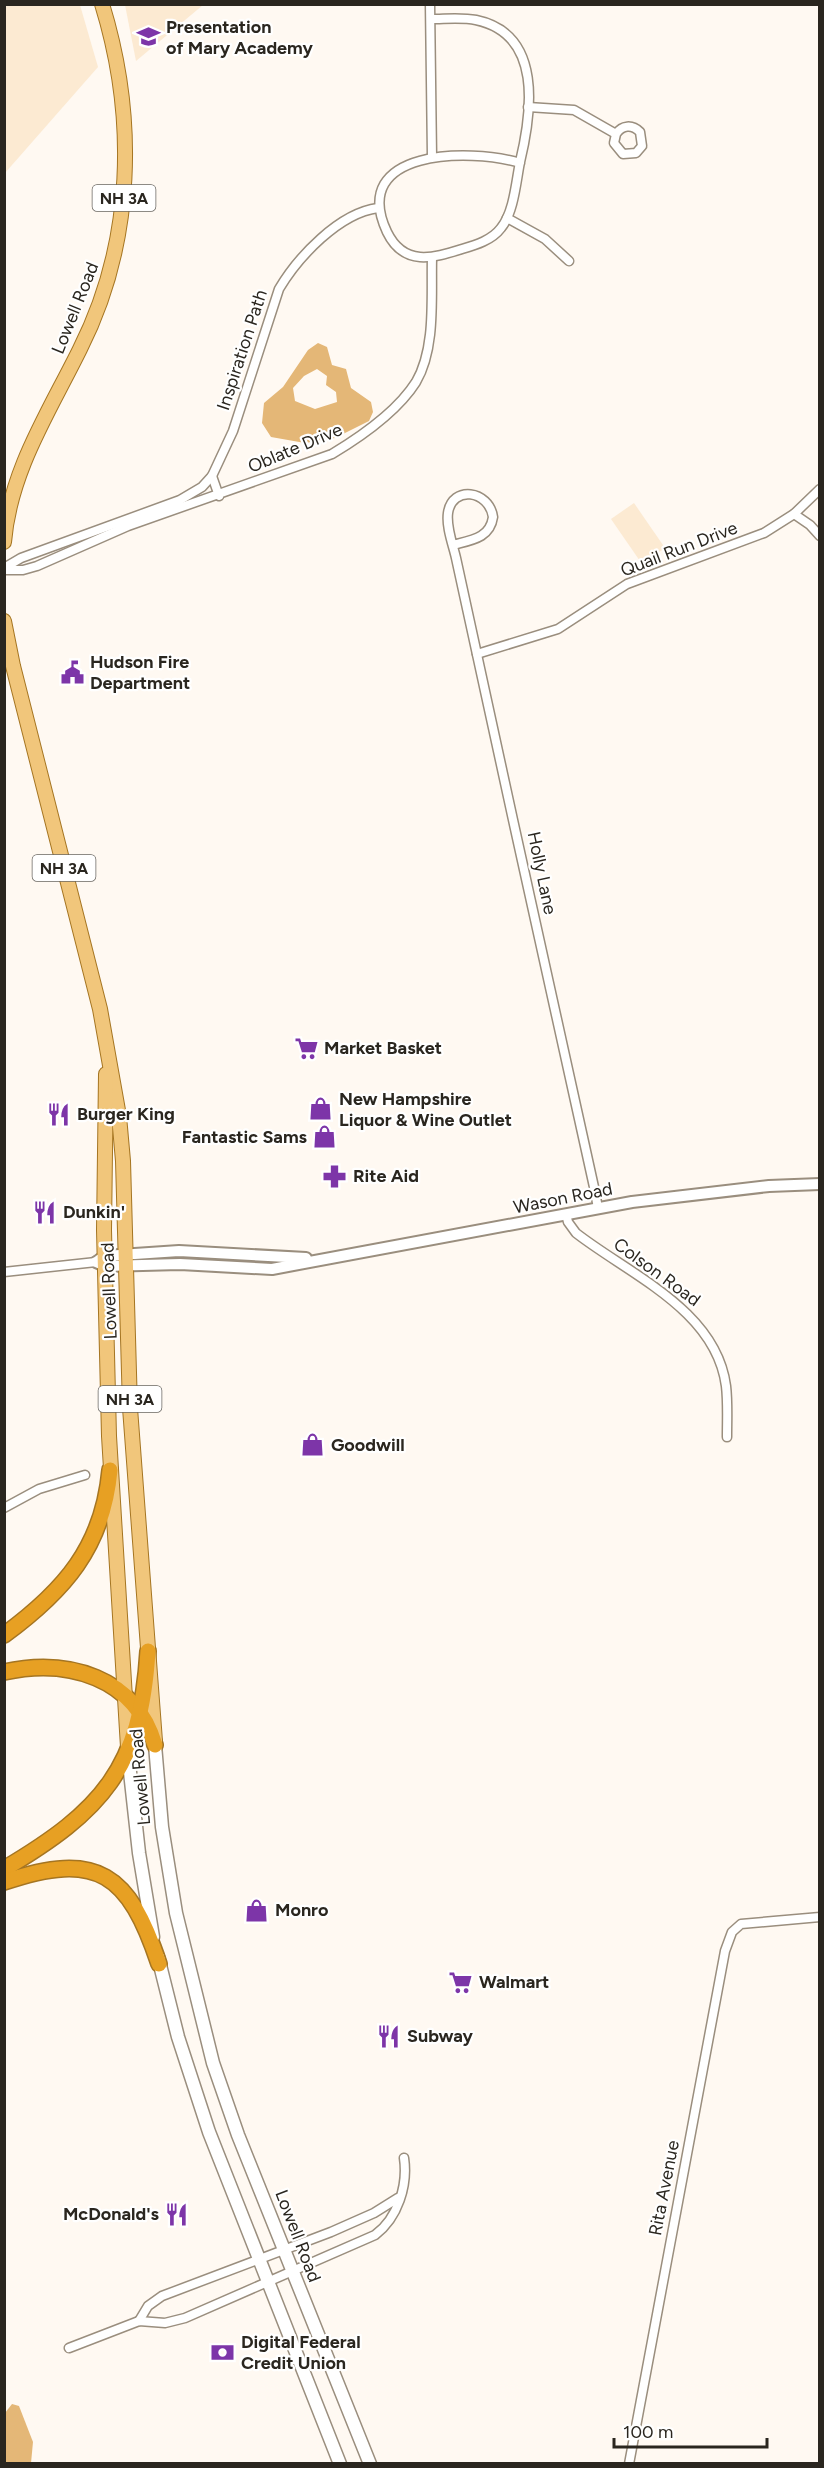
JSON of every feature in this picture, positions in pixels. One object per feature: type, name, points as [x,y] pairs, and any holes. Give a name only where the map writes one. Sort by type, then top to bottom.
[{"type":"highway","points":[[4,1635],[48,1602],[77,1566],[102,1512],[110,1470]]},
{"type":"highway","points":[[4,1869],[50,1841],[76,1821],[109,1785],[128,1754],[141,1712],[148,1651]]},
{"type":"highway","points":[[4,1672],[37,1667],[66,1669],[92,1677],[124,1694],[141,1712],[155,1745]]},
{"type":"highway","points":[[4,1882],[63,1868],[88,1870],[105,1876],[119,1886],[135,1904],[159,1964]]},
{"type":"main road","name":"Lowell Road","points":[[4,542],[11,496],[21,468],[89,332],[110,278],[117,248],[125,181],[125,128],[113,47],[102,4]]},
{"type":"main road","name":"Lowell Road","points":[[4,621],[13,666],[97,996],[122,1138],[130,1408],[155,1745],[166,1853],[193,1989],[225,2099],[292,2273],[370,2463]]},
{"type":"main road","name":"Lowell Road","points":[[108,1054],[102,1261],[110,1470],[128,1754],[139,1853],[159,1964],[189,2076],[257,2259],[340,2463]]},
{"type":"street","points":[[430,4],[432,157]]},
{"type":"street","points":[[430,19],[477,20],[500,31],[515,44],[526,64],[528,107],[526,135],[520,164],[507,218],[493,236],[477,245],[432,258],[409,255],[394,243],[378,208],[382,189],[393,174],[410,162],[432,157],[493,157],[520,164]]},
{"type":"street","points":[[528,107],[574,110],[616,134]]},
{"type":"street","name":"Inspiration Path","points":[[212,476],[233,431],[279,289],[288,273],[322,237],[356,214],[378,208]]},
{"type":"street","points":[[507,218],[546,239],[569,261]]},
{"type":"street","name":"Oblate Drive","points":[[4,569],[23,570],[38,566],[128,526],[219,496],[332,454],[363,436],[416,382],[428,339],[432,258]]},
{"type":"street","points":[[212,476],[219,496]]},
{"type":"street","name":"Oblate Drive","points":[[4,569],[21,558],[180,500],[202,487],[212,476]]},
{"type":"street","name":"Quail Run Drive","points":[[477,654],[558,629],[627,584],[748,541],[794,514],[819,489]]},
{"type":"street","name":"Holly Lane","points":[[453,545],[482,536],[492,525],[492,509],[482,497],[467,494],[454,501],[450,507],[448,521],[453,545],[598,1208]]},
{"type":"street","points":[[794,514],[810,525],[819,536]]},
{"type":"street","name":"Wason Road","points":[[102,1261],[126,1260],[261,1269],[598,1208],[721,1190],[819,1184]]},
{"type":"street","name":"Colson Road","points":[[566,1214],[568,1222],[576,1233],[678,1306],[699,1326],[719,1362],[726,1385],[727,1437]]},
{"type":"street","points":[[4,1272],[102,1261]]},
{"type":"street","points":[[4,1508],[39,1489],[85,1475]]},
{"type":"street","name":"Rita Avenue","points":[[629,2463],[725,1951],[732,1932],[741,1924],[819,1917]]},
{"type":"street","points":[[69,2348],[139,2321],[165,2322],[185,2318],[375,2235],[385,2226],[400,2196],[405,2181],[404,2158]]},
{"type":"street","points":[[139,2321],[148,2306],[162,2296],[359,2220],[400,2196]]},
{"type":"shaded area","points":[[5,4],[80,5],[98,67],[5,173]]},
{"type":"shaded area","name":"Presentation of Mary Academy","points":[[125,4],[203,5],[136,61]]},
{"type":"shaded area","points":[[318,343],[327,347],[332,365],[346,369],[351,388],[371,402],[373,412],[369,421],[335,438],[305,443],[271,437],[262,423],[264,403],[283,387],[308,350]],"holes":[[[317,369],[327,376],[326,385],[336,392],[337,402],[315,409],[295,401],[293,388],[304,376]]]},
{"type":"shaded area","points":[[634,503],[665,548],[642,564],[611,519]]},
{"type":"shaded area","points":[[12,2404],[19,2406],[33,2442],[31,2463],[5,2463],[5,2413]]},
{"type":"place","name":"Presentation of Mary Academy","points":[[148,37]]},
{"type":"place","name":"Hudson Fire Department","points":[[72,672]]},
{"type":"place","name":"Market Basket","points":[[306,1048]]},
{"type":"place","name":"New Hampshire Liquor & Wine Outlet","points":[[321,1109]]},
{"type":"place","name":"Burger King","points":[[59,1114]]},
{"type":"place","name":"Fantastic Sams","points":[[325,1137]]},
{"type":"place","name":"Rite Aid","points":[[335,1176]]},
{"type":"place","name":"Dunkin'","points":[[45,1212]]},
{"type":"place","name":"Goodwill","points":[[313,1445]]},
{"type":"place","name":"Monro","points":[[257,1910]]},
{"type":"place","name":"Walmart","points":[[461,1982]]},
{"type":"place","name":"Subway","points":[[389,2036]]},
{"type":"place","name":"McDonald's","points":[[177,2214]]},
{"type":"place","name":"Digital Federal Credit Union","points":[[223,2352]]}]
